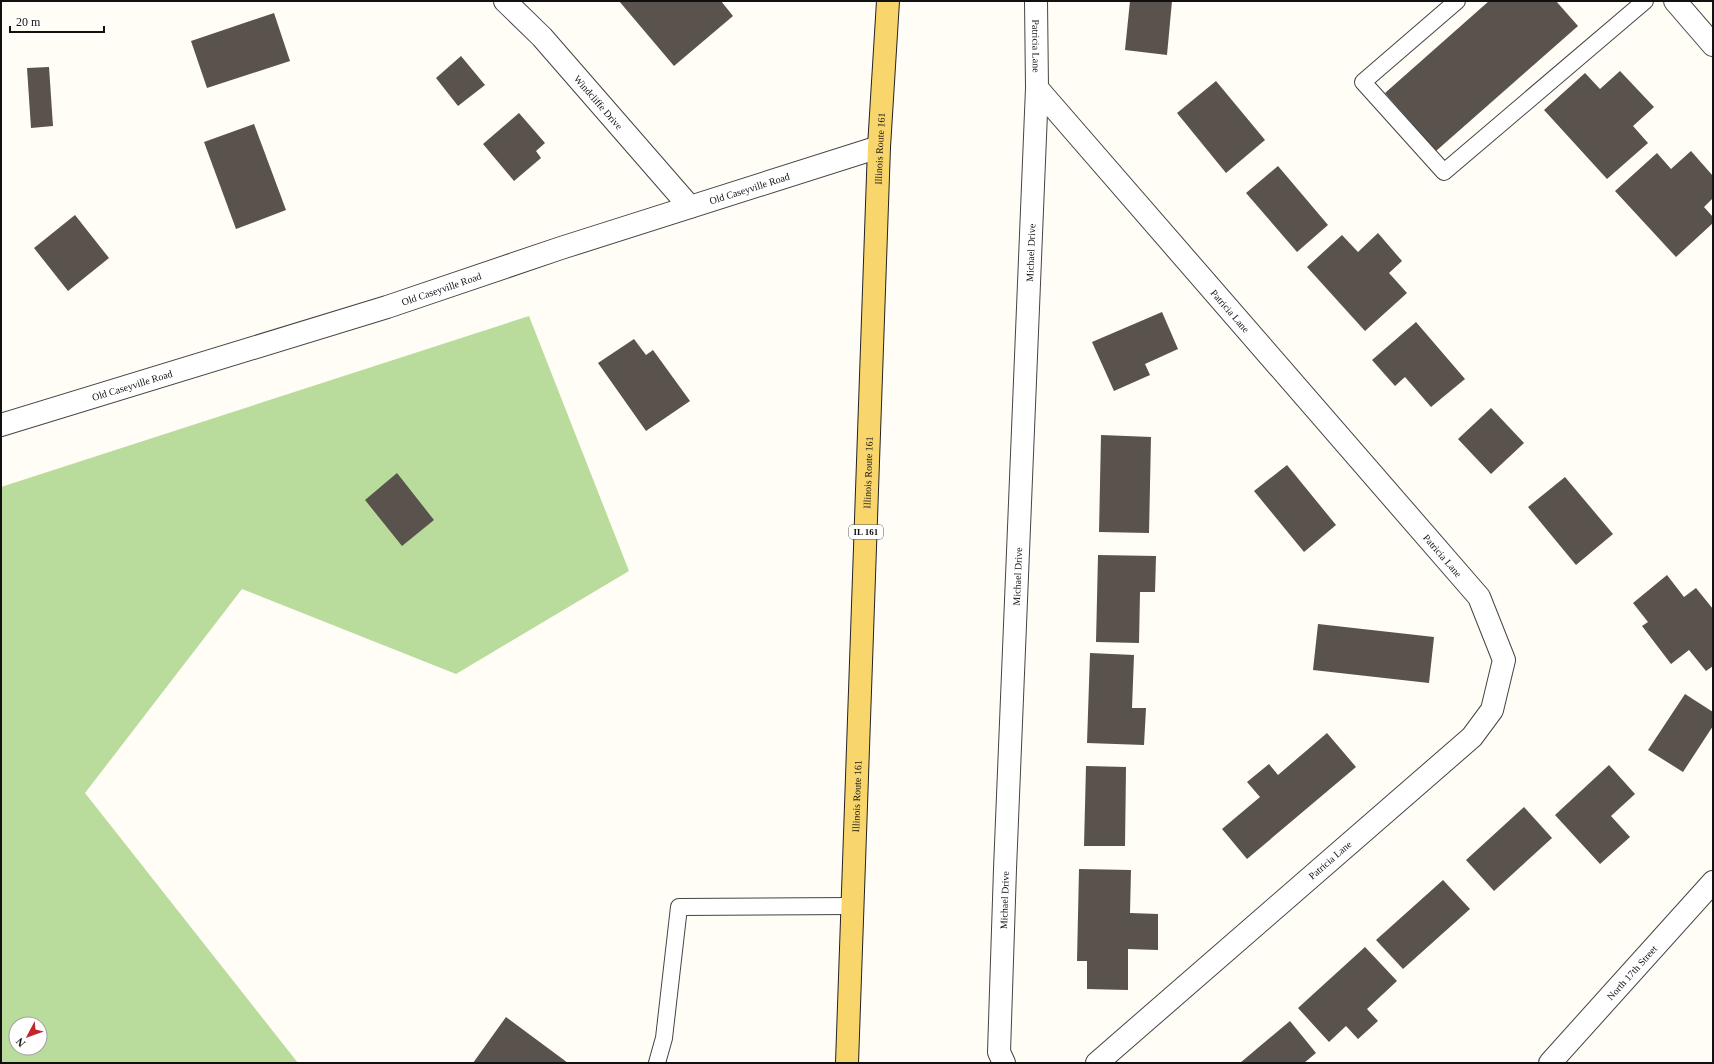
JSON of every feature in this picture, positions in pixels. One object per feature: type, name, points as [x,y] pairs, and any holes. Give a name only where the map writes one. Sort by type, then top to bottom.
[{"type":"main road","name":"Illinois Route 161","points":[[847,1063],[879,147],[888,1]]},
{"type":"street","name":"Windcliffe Drive","points":[[505,1],[542,37],[690,207]]},
{"type":"street","name":"Patricia Lane","points":[[1036,1],[1037,88],[1479,597],[1504,660],[1492,710],[1472,737],[1097,1063]]},
{"type":"street","points":[[1675,1],[1713,45]]},
{"type":"street","name":"Michael Drive","points":[[1004,1063],[999,1052],[1004,869],[1037,88]]},
{"type":"street","name":"Old Caseyville Road","points":[[1,425],[387,307],[561,248],[879,147]]},
{"type":"street","name":"North 17th Street","points":[[1550,1063],[1713,882]]},
{"type":"lane","points":[[1457,1],[1363,82],[1444,172],[1645,1]]},
{"type":"lane","points":[[657,1063],[664,1038],[679,907],[852,906]]},
{"type":"green space","points":[[529,316],[629,571],[456,674],[242,589],[85,793],[298,1063],[1,1063],[1,487]]},
{"type":"building","points":[[619,1],[721,1],[733,16],[674,66]]},
{"type":"building","points":[[1130,1],[1172,1],[1167,55],[1125,50]]},
{"type":"building","points":[[1489,1],[1556,1],[1578,26],[1436,151],[1385,93]]},
{"type":"building","points":[[274,13],[290,61],[207,88],[191,41]]},
{"type":"building","points":[[461,56],[485,85],[458,106],[436,78]]},
{"type":"building","points":[[49,67],[53,126],[31,128],[27,68]]},
{"type":"building","points":[[1620,71],[1654,107],[1633,126],[1648,143],[1607,179],[1544,110],[1585,73],[1600,89]]},
{"type":"building","points":[[1216,81],[1265,140],[1226,173],[1177,113]]},
{"type":"building","points":[[519,113],[545,143],[536,151],[541,158],[514,181],[483,144]]},
{"type":"building","points":[[254,124],[286,210],[236,229],[204,142]]},
{"type":"building","points":[[1691,151],[1713,176],[1713,198],[1704,207],[1713,217],[1713,223],[1676,257],[1615,191],[1657,153],[1671,169]]},
{"type":"building","points":[[1278,166],[1328,225],[1297,252],[1246,193]]},
{"type":"building","points":[[75,215],[109,258],[68,291],[34,248]]},
{"type":"building","points":[[1378,233],[1402,261],[1389,273],[1407,293],[1365,331],[1307,267],[1342,235],[1358,252]]},
{"type":"building","points":[[1162,312],[1178,349],[1145,364],[1150,375],[1114,391],[1092,342]]},
{"type":"building","points":[[1416,322],[1465,379],[1431,407],[1405,377],[1395,386],[1372,360]]},
{"type":"building","points":[[634,339],[646,355],[653,350],[690,401],[646,431],[598,363]]},
{"type":"building","points":[[1491,408],[1524,443],[1491,474],[1458,439]]},
{"type":"building","points":[[1101,435],[1151,437],[1149,533],[1099,532]]},
{"type":"building","points":[[1287,465],[1336,525],[1304,552],[1254,491]]},
{"type":"building","points":[[397,473],[434,520],[402,546],[365,500]]},
{"type":"building","points":[[1565,477],[1613,534],[1576,565],[1528,507]]},
{"type":"building","points":[[1098,555],[1156,556],[1155,592],[1140,592],[1139,643],[1096,642]]},
{"type":"building","points":[[1667,575],[1684,597],[1696,588],[1713,609],[1713,666],[1706,671],[1689,650],[1671,664],[1642,626],[1648,622],[1633,603]]},
{"type":"building","points":[[1318,624],[1434,637],[1429,683],[1313,670]]},
{"type":"building","points":[[1090,653],[1134,655],[1132,708],[1146,708],[1144,745],[1087,743]]},
{"type":"building","points":[[1685,694],[1713,712],[1713,726],[1683,772],[1648,750]]},
{"type":"building","points":[[1327,733],[1356,767],[1247,859],[1222,829],[1260,797],[1247,782],[1269,764],[1278,775]]},
{"type":"building","points":[[1609,765],[1635,794],[1611,816],[1630,837],[1600,864],[1555,815]]},
{"type":"building","points":[[1086,766],[1126,767],[1125,846],[1084,846]]},
{"type":"building","points":[[1524,807],[1552,838],[1494,891],[1466,860]]},
{"type":"building","points":[[1079,869],[1131,870],[1130,913],[1158,914],[1158,950],[1128,949],[1128,990],[1087,989],[1087,961],[1077,961]]},
{"type":"building","points":[[1443,880],[1470,909],[1403,969],[1376,940]]},
{"type":"building","points":[[1365,947],[1397,981],[1367,1009],[1378,1021],[1358,1039],[1346,1026],[1329,1042],[1298,1008]]},
{"type":"building","points":[[506,1017],[568,1063],[473,1063]]},
{"type":"building","points":[[1290,1021],[1316,1053],[1304,1063],[1240,1063]]}]
